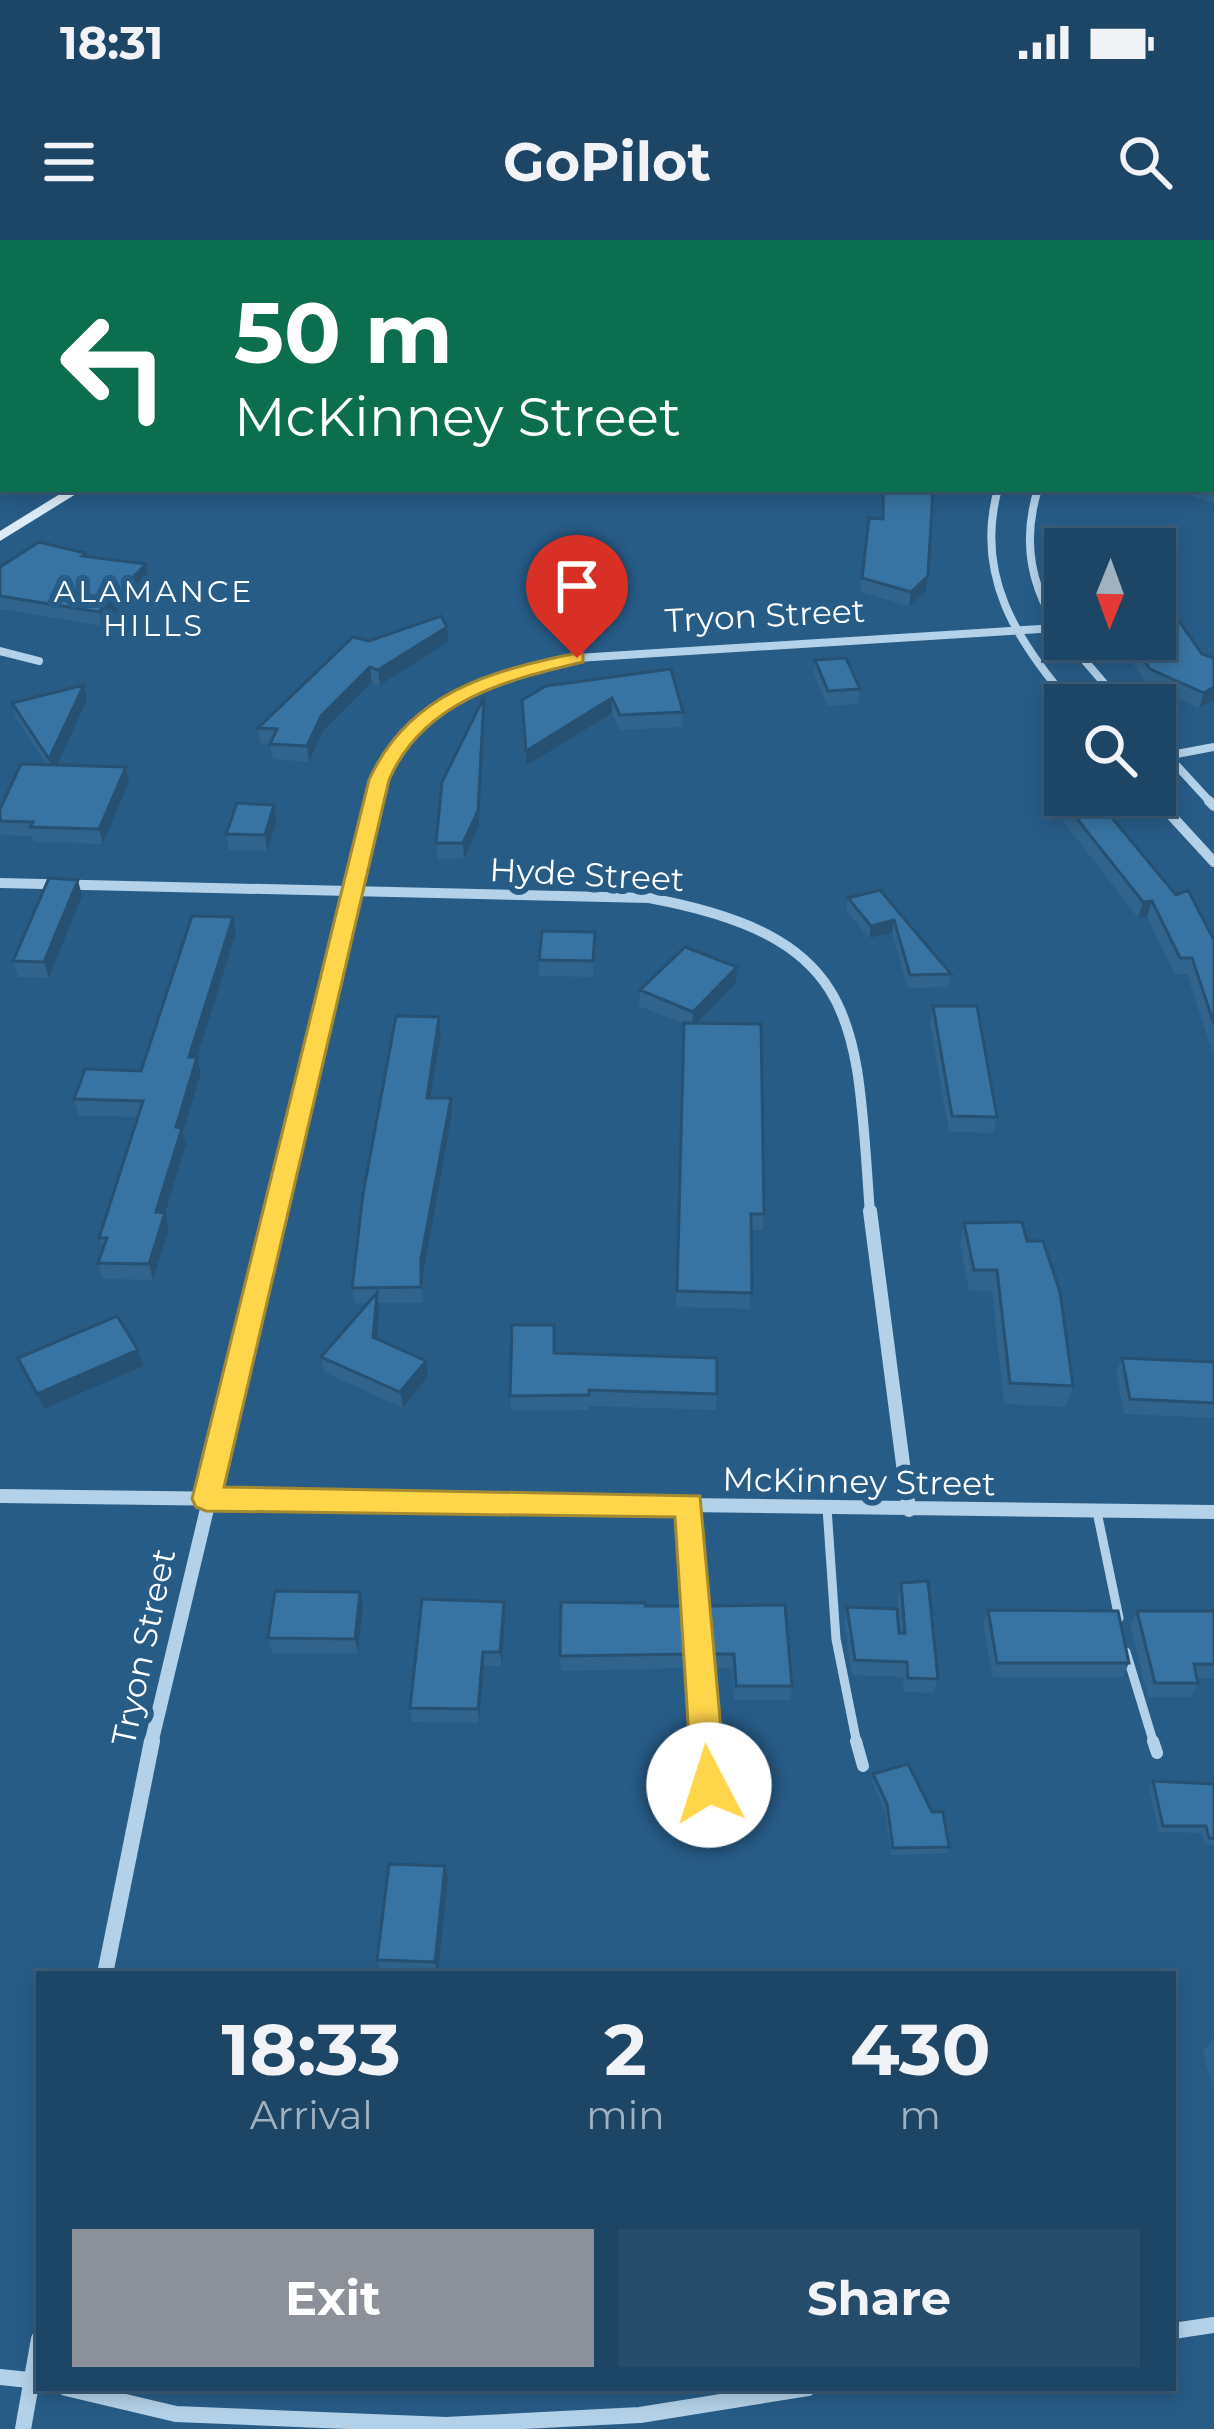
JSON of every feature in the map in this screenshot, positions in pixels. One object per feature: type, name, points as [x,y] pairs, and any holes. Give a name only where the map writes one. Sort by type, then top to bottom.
[{"type":"street","points":[[0,537],[72,492]]},
{"type":"street","points":[[997,492],[988,539],[994,577],[1013,631],[1055,684]]},
{"type":"street","points":[[1037,492],[1028,548],[1034,580],[1044,599]]},
{"type":"street","name":"Tryon Street","points":[[106,1971],[206,1499],[368,817],[394,747],[424,717],[471,689],[526,669],[577,658],[1013,631],[1044,633]]},
{"type":"street","points":[[0,651],[39,661]]},
{"type":"street","points":[[1084,660],[1105,684]]},
{"type":"street","points":[[1176,754],[1214,747]]},
{"type":"street","points":[[1176,766],[1214,806]]},
{"type":"street","points":[[1173,816],[1214,862]]},
{"type":"street","name":"Hyde Street","points":[[0,883],[650,898],[688,904],[773,936],[824,976],[850,1024],[876,1276],[909,1510]]},
{"type":"street","name":"McKinney Street","points":[[0,1496],[1214,1512]]},
{"type":"street","points":[[1176,2330],[1214,2325]]},
{"type":"street","points":[[0,2377],[35,2381],[23,2429]]},
{"type":"street","points":[[79,2391],[176,2414],[446,2425],[640,2415],[789,2391]]},
{"type":"lane","points":[[689,1505],[709,1785]]},
{"type":"lane","points":[[827,1508],[831,1610],[849,1724],[863,1766]]},
{"type":"lane","points":[[1097,1511],[1131,1674],[1157,1753]]},
{"type":"building","points":[[883,492],[933,492],[928,576],[911,592],[862,578],[869,518],[883,519]]},
{"type":"building","points":[[39,542],[85,553],[82,556],[146,564],[99,612],[0,596],[0,567]]},
{"type":"building","points":[[441,616],[447,627],[378,670],[370,667],[321,716],[307,746],[270,744],[277,729],[258,728],[353,637],[369,641]]},
{"type":"building","points":[[1179,621],[1202,654],[1214,658],[1214,687],[1204,693],[1150,669],[1144,660],[1176,660]]},
{"type":"building","points":[[846,658],[860,689],[828,691],[815,660]]},
{"type":"building","points":[[671,669],[683,712],[620,715],[612,698],[526,751],[522,700],[546,686]]},
{"type":"building","points":[[84,685],[49,759],[12,703]]},
{"type":"building","points":[[484,697],[478,811],[463,843],[436,843],[442,782]]},
{"type":"building","points":[[21,764],[126,767],[99,829],[0,821],[0,809]]},
{"type":"building","points":[[237,803],[274,805],[265,835],[226,834]]},
{"type":"building","points":[[1075,816],[1110,816],[1176,895],[1188,890],[1214,940],[1214,1024],[1192,958],[1180,958],[1152,901],[1143,902]]},
{"type":"building","points":[[49,878],[78,880],[44,962],[13,961]]},
{"type":"building","points":[[880,890],[951,974],[910,975],[894,920],[871,926],[848,898]]},
{"type":"building","points":[[192,916],[233,917],[189,1057],[197,1057],[176,1127],[182,1128],[156,1212],[165,1213],[149,1264],[98,1263],[107,1238],[99,1238],[143,1101],[74,1099],[85,1069],[141,1071]]},
{"type":"building","points":[[542,931],[595,932],[593,961],[539,960]]},
{"type":"building","points":[[685,947],[737,967],[693,1012],[640,990]]},
{"type":"building","points":[[933,1006],[977,1006],[997,1117],[952,1116]]},
{"type":"building","points":[[396,1016],[439,1017],[427,1098],[451,1098],[421,1259],[421,1287],[352,1288],[363,1194]]},
{"type":"building","points":[[684,1023],[761,1024],[764,1214],[751,1214],[752,1293],[677,1291]]},
{"type":"building","points":[[1022,1222],[1027,1241],[1043,1241],[1060,1292],[1073,1386],[1010,1383],[997,1270],[974,1270],[964,1223]]},
{"type":"building","points":[[377,1293],[373,1337],[426,1361],[400,1392],[321,1357]]},
{"type":"building","points":[[117,1316],[138,1350],[37,1394],[18,1358]]},
{"type":"building","points":[[512,1325],[554,1325],[554,1353],[717,1358],[717,1394],[589,1390],[589,1395],[510,1396]]},
{"type":"building","points":[[1122,1358],[1214,1362],[1214,1403],[1130,1399]]},
{"type":"building","points":[[928,1581],[938,1679],[908,1678],[907,1662],[855,1660],[847,1607],[897,1609],[899,1633],[905,1633],[901,1583]]},
{"type":"building","points":[[275,1591],[360,1592],[355,1639],[268,1638]]},
{"type":"building","points":[[422,1599],[504,1602],[500,1652],[483,1652],[478,1709],[410,1708]]},
{"type":"building","points":[[561,1602],[689,1606],[693,1654],[560,1656]]},
{"type":"building","points":[[785,1605],[792,1686],[736,1686],[734,1654],[711,1654],[707,1606]]},
{"type":"building","points":[[988,1610],[1118,1611],[1129,1663],[997,1663]]},
{"type":"building","points":[[1137,1611],[1214,1611],[1214,1664],[1194,1664],[1198,1683],[1155,1683]]},
{"type":"building","points":[[908,1764],[932,1812],[943,1812],[949,1847],[893,1848],[887,1804],[873,1774]]},
{"type":"building","points":[[1153,1781],[1214,1784],[1214,1838],[1209,1838],[1206,1826],[1163,1826]]},
{"type":"building","points":[[688,1798],[738,1801],[737,1836],[687,1833]]},
{"type":"building","points":[[389,1864],[445,1866],[435,1962],[377,1960]]},
{"type":"district","name":"ALAMANCE HILLS","points":[[154,609]]},
{"type":"route","points":[[577,658],[526,669],[471,689],[424,717],[394,747],[379,780],[246,1350],[206,1499],[689,1505],[709,1785]]}]
